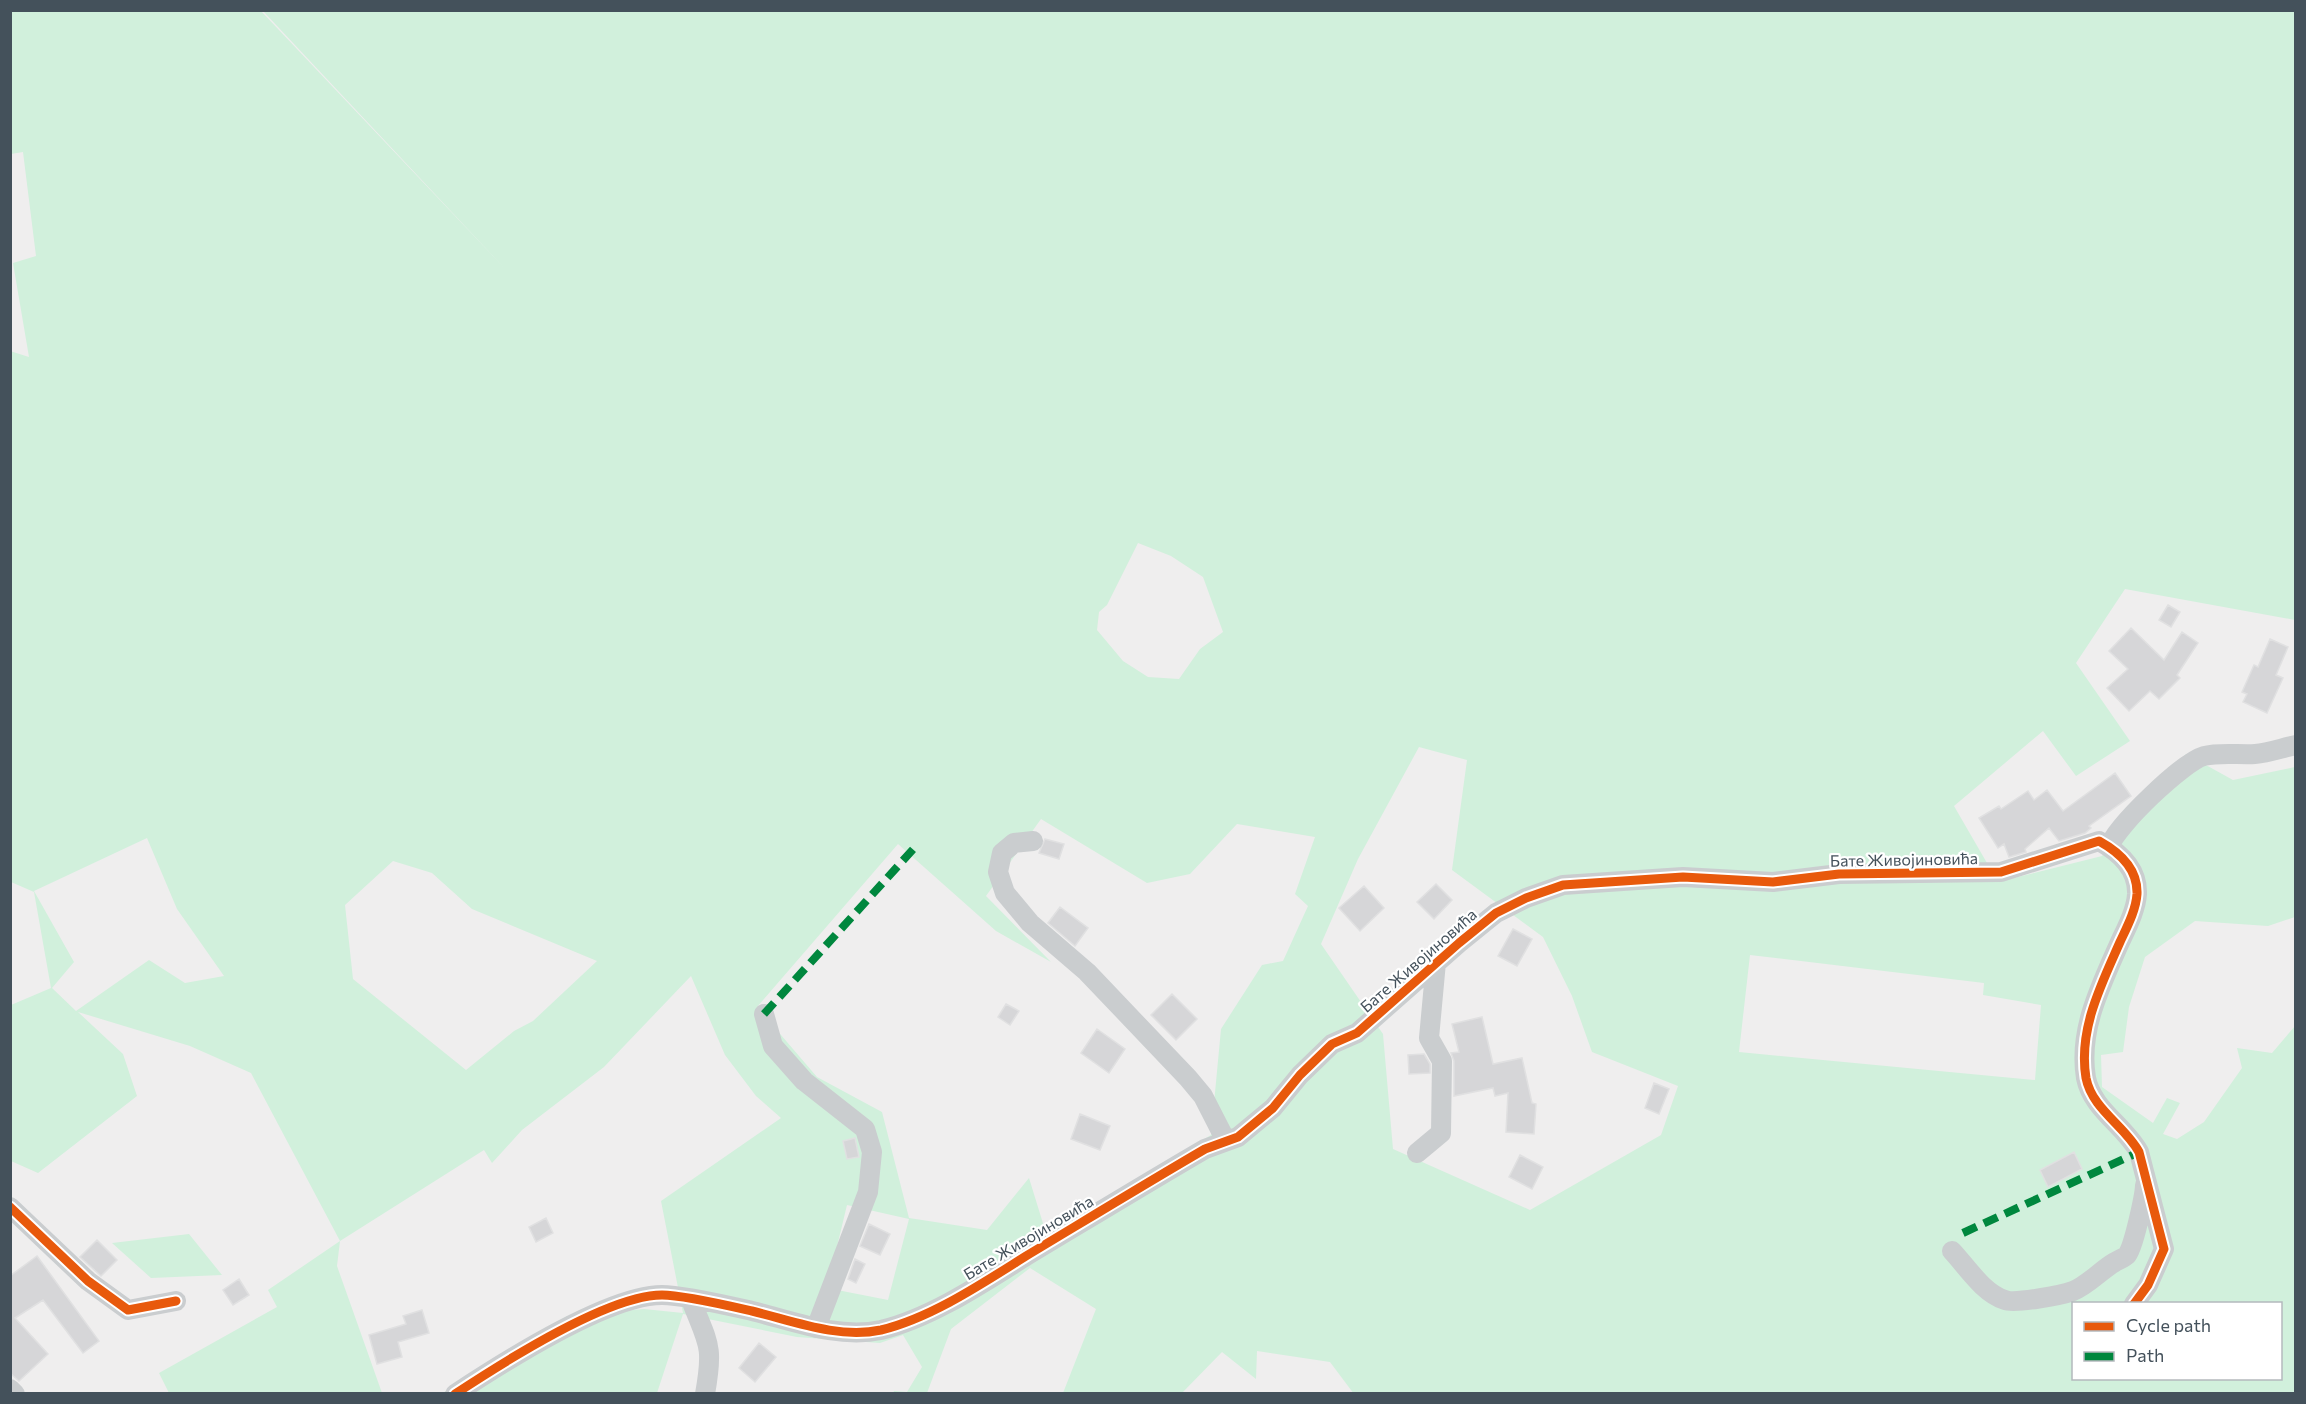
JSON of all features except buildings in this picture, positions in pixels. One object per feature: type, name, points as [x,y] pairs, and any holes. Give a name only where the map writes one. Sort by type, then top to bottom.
[{"type":"street","points":[[2135,1302],[2148,1285],[2164,1249],[2139,1152],[2132,1137],[2092,1097],[2084,1056],[2095,1000],[2130,920],[2137,894],[2134,874],[2120,853],[2109,847],[2112,837],[2143,805],[2183,769],[2205,756],[2259,753],[2295,745]]},
{"type":"street","points":[[1033,841],[1014,843],[1002,853],[998,872],[1005,893],[1030,923],[1087,972],[1188,1078],[1203,1096],[1226,1142]]},
{"type":"street","name":"Бате Живојиновића","points":[[455,1394],[512,1357],[582,1321],[628,1301],[662,1295],[750,1310],[816,1328],[861,1332],[881,1329],[908,1320],[964,1294],[1205,1149],[1238,1137],[1273,1108],[1300,1075],[1332,1044],[1357,1033],[1496,913],[1526,898],[1563,885],[1683,877],[1773,882],[1839,874],[2001,872],[2099,841],[2109,847]]},
{"type":"street","name":"Бате Живојиновића","points":[[1417,1153],[1442,1133],[1442,1061],[1429,1038],[1437,962]]},
{"type":"street","points":[[764,1014],[773,1046],[804,1081],[865,1129],[872,1152],[868,1192],[816,1328]]},
{"type":"street","points":[[1952,1251],[1989,1291],[2004,1300],[2018,1303],[2074,1291],[2103,1269],[2127,1255],[2135,1241],[2137,1216],[2145,1196],[2145,1176]]},
{"type":"street","points":[[10,1206],[88,1281],[128,1310],[176,1301]]},
{"type":"street","points":[[691,1300],[697,1321],[706,1332],[711,1352],[705,1394]]},
{"type":"street","points":[[10,1389],[15,1394]]},
{"type":"green space","points":[[11,11],[261,11],[509,273],[263,11],[2295,11],[2295,620],[2125,589],[2076,663],[2130,741],[2076,776],[2043,731],[1954,806],[1998,882],[2102,856],[2186,754],[2233,780],[2295,767],[2295,917],[2268,926],[2195,921],[2145,957],[2129,1007],[2123,1052],[2101,1055],[2102,1087],[2153,1123],[2167,1098],[2180,1103],[2163,1134],[2177,1139],[2204,1122],[2242,1068],[2237,1048],[2272,1053],[2295,1026],[2295,1393],[1354,1394],[1330,1362],[1257,1351],[1256,1379],[1222,1352],[1182,1393],[1063,1393],[1096,1309],[1030,1268],[951,1329],[927,1393],[893,1393],[894,1391],[907,1392],[922,1367],[903,1335],[880,1343],[797,1337],[683,1314],[657,1393],[443,1393],[487,1363],[567,1316],[644,1309],[683,1313],[661,1201],[781,1118],[756,1096],[725,1055],[691,976],[604,1067],[522,1130],[492,1163],[484,1150],[340,1241],[251,1073],[190,1046],[78,1012],[123,1054],[137,1096],[38,1173],[11,1161],[11,1005],[51,988],[34,892],[11,882],[10,351],[29,357],[13,263],[36,256],[23,152],[11,154]],"holes":[[[1138,543],[1171,556],[1203,577],[1223,632],[1200,649],[1179,679],[1148,677],[1123,661],[1097,630],[1099,612],[1107,605]],[[1419,747],[1467,760],[1452,870],[1543,937],[1572,996],[1592,1052],[1678,1086],[1661,1135],[1530,1210],[1393,1149],[1383,1034],[1321,944],[1358,859]],[[1041,819],[1147,883],[1190,874],[1237,824],[1315,837],[1295,894],[1308,906],[1283,961],[1262,965],[1221,1029],[1211,1135],[1046,1233],[1029,1178],[987,1230],[909,1218],[882,1112],[817,1077],[757,1007],[898,844],[996,931],[1051,962],[986,896]],[[147,838],[177,909],[224,976],[185,983],[149,960],[76,1011],[52,988],[74,962],[34,891]],[[393,861],[432,873],[472,909],[597,961],[533,1021],[514,1031],[466,1070],[353,979],[345,905]],[[1750,955],[1984,983],[1983,995],[2041,1005],[2035,1080],[1739,1052]],[[847,1205],[909,1219],[888,1300],[827,1288]]]},
{"type":"green space","points":[[189,1234],[222,1275],[151,1278],[112,1243]]},
{"type":"green space","points":[[340,1241],[337,1266],[382,1393],[169,1393],[159,1373],[277,1307],[268,1290]]},
{"type":"marked path","points":[[764,1014],[917,845]]},
{"type":"marked path","points":[[1963,1233],[2139,1152]]},
{"type":"cycle path","points":[[455,1394],[556,1333],[613,1306],[640,1298],[671,1295],[752,1311],[832,1331],[881,1330],[919,1317],[974,1288],[1205,1149],[1238,1137],[1273,1108],[1300,1075],[1332,1044],[1357,1033],[1496,913],[1526,898],[1563,885],[1683,877],[1773,882],[1839,874],[2001,872],[2099,841],[2114,850],[2126,862],[2134,876],[2137,894],[2133,912],[2093,1008],[2088,1025],[2084,1060],[2089,1089],[2139,1152],[2164,1249],[2148,1285],[2135,1302]]},
{"type":"cycle path","points":[[10,1207],[88,1281],[128,1310],[176,1301]]}]
